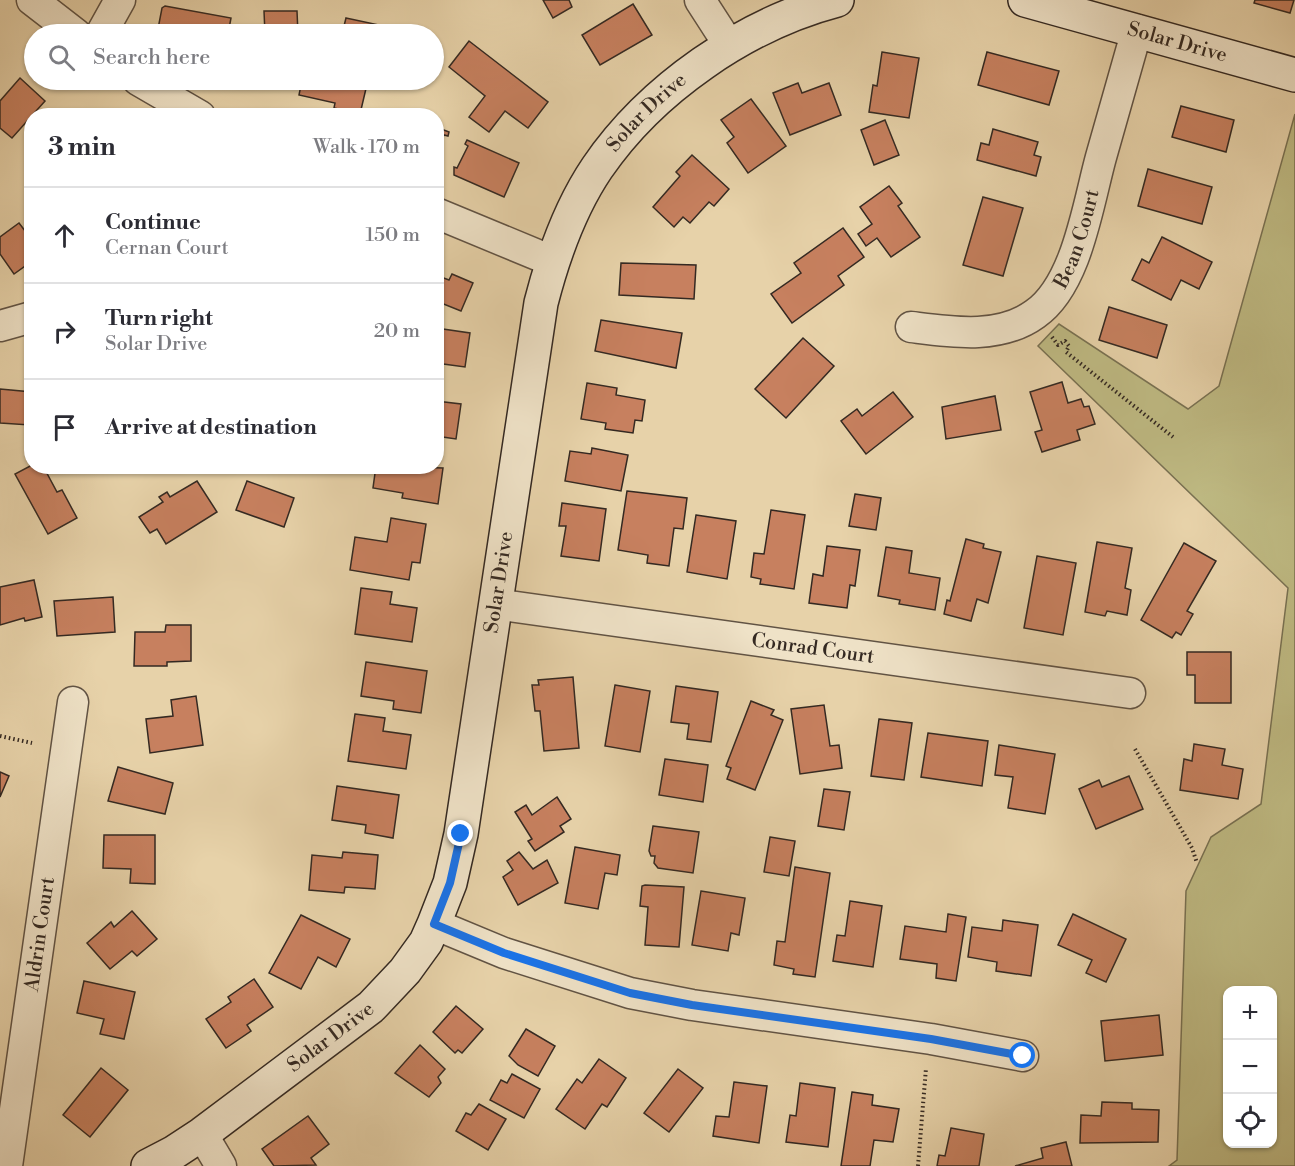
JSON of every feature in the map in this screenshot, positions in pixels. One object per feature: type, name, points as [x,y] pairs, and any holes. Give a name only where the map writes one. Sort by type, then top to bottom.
[{"type":"street","points":[[32,0],[63,24]]},
{"type":"street","points":[[106,24],[120,0]]},
{"type":"street","points":[[700,0],[729,45]]},
{"type":"street","name":"Solar Drive","points":[[147,1166],[202,1134],[371,1007],[405,971],[426,942],[450,883],[461,834],[531,352],[552,261],[575,207],[597,167],[634,124],[673,88],[729,45],[785,17],[837,0]]},
{"type":"street","name":"Solar Drive","points":[[1024,0],[1295,75]]},
{"type":"street","name":"Bean Court","points":[[910,327],[966,334],[1011,326],[1034,315],[1052,299],[1075,251],[1137,30]]},
{"type":"street","points":[[154,90],[183,108]]},
{"type":"street","points":[[444,216],[552,261]]},
{"type":"street","points":[[0,326],[24,319]]},
{"type":"street","name":"Conrad Court","points":[[495,604],[1130,693]]},
{"type":"street","name":"Aldrin Court","points":[[7,1166],[73,702]]},
{"type":"street","points":[[434,924],[504,953],[630,993],[692,1005],[931,1039],[1023,1056]]},
{"type":"street","points":[[202,1134],[221,1166]]},
{"type":"path","points":[[1052,337],[1058,345],[1065,341],[1069,346],[1066,352],[1173,437]]},
{"type":"path","points":[[0,736],[32,743]]},
{"type":"path","points":[[1135,749],[1192,848],[1197,863]]},
{"type":"path","points":[[918,1166],[926,1068]]},
{"type":"shaded area","points":[[1295,114],[1295,1166],[1169,1166],[1177,1160],[1186,891],[1211,837],[1261,804],[1288,588],[1038,346],[1059,324],[1188,409],[1219,386]]},
{"type":"building","points":[[543,0],[569,0],[572,7],[553,18]]},
{"type":"building","points":[[1255,0],[1294,0],[1290,13],[1254,3]]},
{"type":"building","points":[[633,4],[652,35],[600,65],[582,35]]},
{"type":"building","points":[[165,6],[231,18],[230,24],[159,24],[162,8]]},
{"type":"building","points":[[264,11],[297,11],[298,24],[265,24]]},
{"type":"building","points":[[346,18],[374,24],[344,24]]},
{"type":"building","points":[[469,41],[548,102],[528,128],[505,111],[489,132],[469,117],[485,96],[449,67]]},
{"type":"building","points":[[882,52],[919,58],[909,118],[869,112],[873,85],[877,86]]},
{"type":"building","points":[[987,52],[1059,71],[1049,105],[978,85]]},
{"type":"building","points":[[20,78],[24,82],[24,90],[33,90],[45,101],[39,108],[24,108],[24,125],[12,138],[0,128],[0,101]]},
{"type":"building","points":[[798,83],[802,93],[829,83],[841,115],[790,135],[773,93]]},
{"type":"building","points":[[300,90],[366,90],[361,108],[334,108],[335,103],[299,95]]},
{"type":"building","points":[[751,99],[786,146],[748,173],[727,143],[734,137],[721,120]]},
{"type":"building","points":[[1181,106],[1234,120],[1226,152],[1172,137]]},
{"type":"building","points":[[885,120],[899,155],[874,165],[861,130]]},
{"type":"building","points":[[993,129],[1038,142],[1034,155],[1041,157],[1036,176],[977,160],[981,143],[989,145]]},
{"type":"building","points":[[467,140],[519,163],[504,197],[454,175],[454,167],[457,168],[468,146],[465,144]]},
{"type":"building","points":[[692,155],[729,189],[714,206],[709,202],[690,223],[683,217],[674,227],[653,207],[680,176],[676,172]]},
{"type":"building","points":[[1148,169],[1212,187],[1202,224],[1138,206]]},
{"type":"building","points":[[889,186],[902,203],[898,206],[920,237],[891,257],[877,238],[866,246],[858,234],[872,224],[860,207]]},
{"type":"building","points":[[983,197],[1023,208],[1003,276],[963,265]]},
{"type":"building","points":[[19,223],[24,230],[24,267],[14,274],[0,254],[0,237]]},
{"type":"building","points":[[843,228],[864,257],[838,276],[844,285],[792,323],[771,294],[801,273],[794,263]]},
{"type":"building","points":[[1162,237],[1212,262],[1199,289],[1181,280],[1171,300],[1132,280],[1142,259],[1149,263]]},
{"type":"building","points":[[621,263],[696,265],[694,299],[619,295]]},
{"type":"building","points":[[452,274],[473,283],[461,311],[444,304],[444,278],[449,280]]},
{"type":"building","points":[[1109,307],[1167,325],[1157,358],[1099,340]]},
{"type":"building","points":[[601,320],[682,333],[676,368],[595,351]]},
{"type":"building","points":[[444,329],[470,333],[465,367],[444,364]]},
{"type":"building","points":[[803,338],[834,366],[786,418],[755,389]]},
{"type":"building","points":[[1062,382],[1068,403],[1081,399],[1084,407],[1089,406],[1095,424],[1077,430],[1080,440],[1042,452],[1035,432],[1042,430],[1030,392]]},
{"type":"building","points":[[587,383],[617,388],[616,395],[645,400],[642,421],[635,420],[633,433],[605,429],[606,423],[581,419]]},
{"type":"building","points":[[0,389],[24,391],[24,425],[0,423]]},
{"type":"building","points":[[893,392],[913,417],[866,454],[841,421],[857,409],[862,416]]},
{"type":"building","points":[[995,396],[1001,430],[946,439],[942,407]]},
{"type":"building","points":[[444,402],[461,404],[456,439],[444,437]]},
{"type":"building","points":[[592,448],[628,455],[621,491],[565,481],[570,451],[591,454]]},
{"type":"building","points":[[24,469],[24,474],[47,474],[57,492],[62,490],[77,518],[48,534],[15,474]]},
{"type":"building","points":[[375,474],[442,474],[438,504],[402,498],[403,493],[373,488]]},
{"type":"building","points":[[197,481],[217,512],[166,544],[157,529],[150,533],[139,517],[163,502],[159,497],[167,492],[170,497]]},
{"type":"building","points":[[247,481],[294,498],[284,527],[236,510]]},
{"type":"building","points":[[627,491],[687,498],[683,529],[674,528],[669,566],[647,563],[648,555],[618,550]]},
{"type":"building","points":[[855,494],[881,498],[876,530],[849,526]]},
{"type":"building","points":[[562,503],[606,509],[599,561],[561,556],[566,526],[559,526]]},
{"type":"building","points":[[771,510],[805,515],[794,589],[760,584],[761,579],[751,577],[754,553],[764,554]]},
{"type":"building","points":[[696,515],[736,521],[727,579],[687,572]]},
{"type":"building","points":[[391,518],[426,524],[420,563],[412,562],[409,580],[350,570],[355,537],[387,542]]},
{"type":"building","points":[[966,539],[984,544],[983,548],[1001,552],[988,603],[977,599],[971,621],[944,614],[947,600],[950,601]]},
{"type":"building","points":[[1097,542],[1132,548],[1125,588],[1131,590],[1127,615],[1107,611],[1105,616],[1085,612]]},
{"type":"building","points":[[1184,543],[1216,561],[1187,611],[1193,614],[1181,635],[1176,632],[1172,638],[1141,620]]},
{"type":"building","points":[[827,546],[860,550],[855,586],[850,585],[847,608],[809,603],[813,574],[823,576]]},
{"type":"building","points":[[886,547],[912,551],[909,573],[940,578],[935,610],[899,604],[900,600],[878,596]]},
{"type":"building","points":[[1037,556],[1076,563],[1063,635],[1024,628]]},
{"type":"building","points":[[34,580],[42,617],[25,621],[24,618],[0,625],[0,587]]},
{"type":"building","points":[[361,588],[392,592],[390,604],[417,608],[412,642],[355,634]]},
{"type":"building","points":[[113,597],[115,632],[57,636],[54,601]]},
{"type":"building","points":[[166,625],[191,625],[191,661],[167,662],[167,666],[134,666],[135,632],[165,632]]},
{"type":"building","points":[[1187,652],[1231,652],[1231,703],[1195,703],[1195,675],[1187,675]]},
{"type":"building","points":[[366,662],[427,671],[421,713],[393,709],[394,701],[361,696]]},
{"type":"building","points":[[573,677],[579,748],[544,751],[540,711],[535,711],[532,685],[539,685],[538,680]]},
{"type":"building","points":[[615,685],[650,691],[640,752],[605,746]]},
{"type":"building","points":[[676,686],[718,692],[711,742],[687,739],[689,724],[671,722]]},
{"type":"building","points":[[196,696],[203,745],[150,753],[146,719],[173,716],[171,700]]},
{"type":"building","points":[[751,701],[774,710],[771,715],[783,720],[755,790],[727,779],[731,768],[726,766]]},
{"type":"building","points":[[824,705],[830,746],[839,745],[842,768],[800,774],[791,709]]},
{"type":"building","points":[[355,714],[385,718],[383,731],[411,735],[406,769],[348,761]]},
{"type":"building","points":[[879,719],[912,723],[904,780],[871,776]]},
{"type":"building","points":[[928,733],[988,741],[982,786],[921,777]]},
{"type":"building","points":[[1194,744],[1225,749],[1222,765],[1243,769],[1238,799],[1180,790],[1184,759],[1192,761]]},
{"type":"building","points":[[999,745],[1055,754],[1045,814],[1008,808],[1013,777],[995,775]]},
{"type":"building","points":[[665,759],[708,765],[703,802],[659,795]]},
{"type":"building","points":[[118,767],[173,783],[165,814],[108,801]]},
{"type":"building","points":[[0,772],[9,776],[0,797]]},
{"type":"building","points":[[1129,776],[1143,809],[1096,829],[1079,789],[1099,780],[1102,787]]},
{"type":"building","points":[[337,786],[399,795],[393,838],[365,833],[366,825],[332,820]]},
{"type":"building","points":[[824,789],[850,792],[844,830],[818,826]]},
{"type":"building","points":[[557,797],[571,819],[560,826],[564,832],[535,851],[528,841],[532,839],[515,812],[526,805],[532,815]]},
{"type":"building","points":[[653,826],[699,832],[693,873],[658,868],[654,863],[655,856],[651,856],[649,851]]},
{"type":"building","points":[[104,835],[155,835],[155,884],[130,883],[131,869],[103,868]]},
{"type":"building","points":[[770,837],[795,841],[789,876],[764,872]]},
{"type":"building","points":[[575,847],[620,855],[617,875],[605,873],[598,909],[565,903]]},
{"type":"building","points":[[343,852],[378,855],[375,889],[345,887],[344,893],[309,890],[312,855],[342,858]]},
{"type":"building","points":[[519,852],[533,869],[547,860],[558,883],[518,905],[503,877],[513,870],[507,861]]},
{"type":"building","points":[[795,867],[830,873],[815,977],[793,974],[794,969],[774,965],[777,941],[785,942]]},
{"type":"building","points":[[642,886],[684,887],[679,947],[645,945],[648,907],[640,906]]},
{"type":"building","points":[[701,891],[745,898],[739,935],[731,933],[728,951],[692,945]]},
{"type":"building","points":[[850,901],[882,906],[873,967],[833,961],[837,935],[845,936]]},
{"type":"building","points":[[132,911],[157,939],[137,956],[132,951],[110,969],[87,943],[111,922],[114,927]]},
{"type":"building","points":[[948,914],[966,917],[956,981],[936,978],[937,964],[900,959],[905,926],[946,932]]},
{"type":"building","points":[[1073,914],[1126,939],[1106,982],[1086,973],[1092,960],[1058,945]]},
{"type":"building","points":[[301,915],[350,939],[336,967],[318,957],[301,989],[269,973]]},
{"type":"building","points":[[1003,920],[1038,925],[1031,976],[996,971],[997,962],[968,957],[972,927],[1002,931]]},
{"type":"building","points":[[254,979],[273,1007],[247,1025],[251,1031],[226,1048],[206,1019],[231,1002],[228,997]]},
{"type":"building","points":[[84,981],[135,992],[124,1039],[100,1034],[104,1019],[77,1013]]},
{"type":"building","points":[[456,1006],[483,1029],[462,1053],[458,1050],[455,1053],[433,1032]]},
{"type":"building","points":[[1159,1015],[1163,1055],[1105,1061],[1101,1021]]},
{"type":"building","points":[[526,1029],[555,1046],[538,1076],[518,1065],[509,1056]]},
{"type":"building","points":[[420,1045],[445,1069],[438,1077],[441,1083],[429,1097],[395,1073]]},
{"type":"building","points":[[599,1059],[626,1078],[607,1107],[602,1104],[585,1129],[556,1109],[577,1079],[582,1083]]},
{"type":"building","points":[[101,1068],[128,1090],[90,1137],[63,1115]]},
{"type":"building","points":[[678,1069],[703,1088],[669,1132],[644,1113]]},
{"type":"building","points":[[512,1074],[540,1089],[524,1118],[490,1100],[501,1080],[507,1083]]},
{"type":"building","points":[[734,1082],[767,1086],[759,1143],[713,1136],[716,1116],[729,1117]]},
{"type":"building","points":[[800,1083],[835,1088],[828,1147],[786,1142],[790,1115],[796,1116]]},
{"type":"building","points":[[852,1092],[873,1095],[872,1105],[899,1109],[893,1142],[874,1140],[870,1166],[841,1166]]},
{"type":"building","points":[[1102,1102],[1132,1103],[1132,1109],[1159,1110],[1158,1142],[1080,1143],[1081,1115],[1101,1116]]},
{"type":"building","points":[[479,1104],[506,1119],[488,1150],[456,1131],[466,1113],[471,1115]]},
{"type":"building","points":[[308,1116],[329,1144],[311,1158],[316,1165],[274,1166],[262,1149]]},
{"type":"building","points":[[951,1128],[984,1134],[979,1166],[937,1166],[939,1155],[945,1156]]},
{"type":"building","points":[[1066,1142],[1072,1166],[1015,1166],[1043,1158],[1041,1148]]},
{"type":"route","points":[[461,834],[450,883],[434,924],[504,953],[630,993],[692,1005],[931,1039],[1023,1056]]}]
